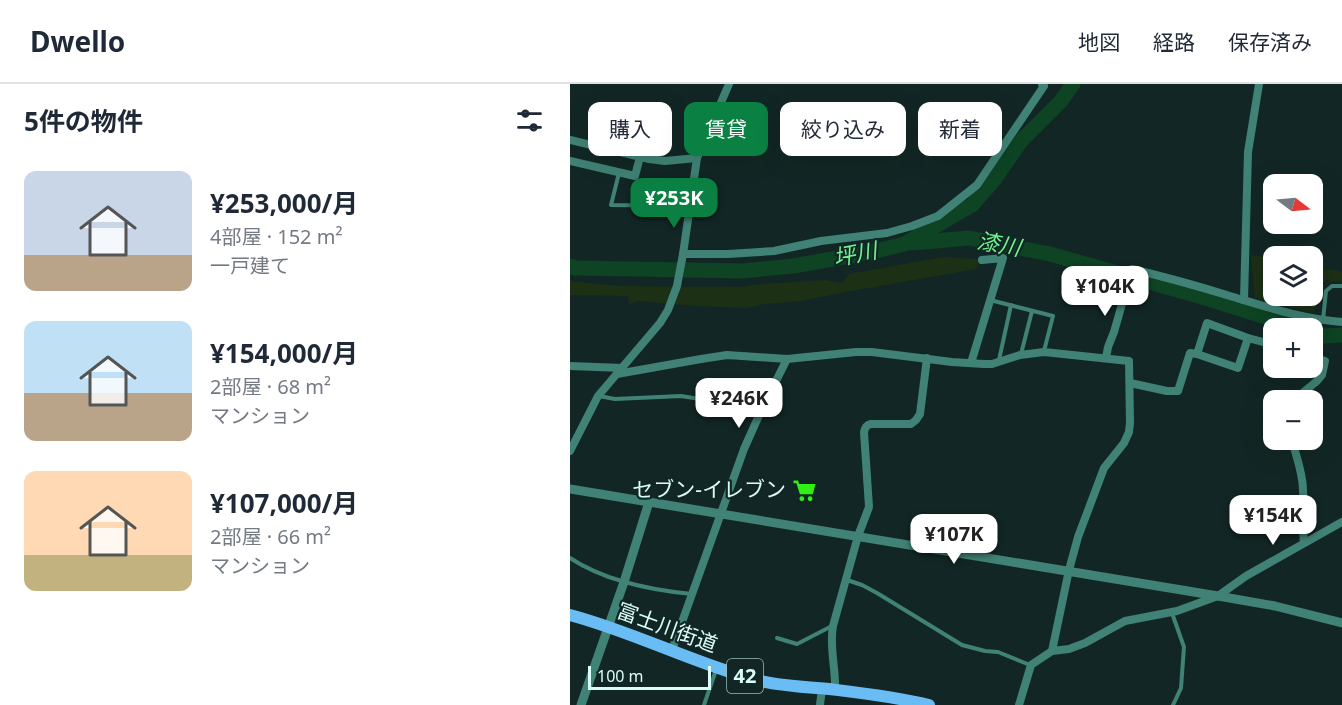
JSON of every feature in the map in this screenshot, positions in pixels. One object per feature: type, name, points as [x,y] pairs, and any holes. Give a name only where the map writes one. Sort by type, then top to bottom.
[{"type":"main road","name":"富士川街道","points":[[570,615],[758,680],[902,699],[929,705]]},
{"type":"street","points":[[570,450],[598,396],[664,317],[675,296],[697,158],[729,84]]},
{"type":"street","points":[[683,254],[774,252],[821,241],[887,232],[938,216],[977,185],[1044,86],[1042,84]]},
{"type":"street","points":[[1244,300],[1248,152],[1259,84]]},
{"type":"street","points":[[570,140],[665,161],[697,158]]},
{"type":"street","points":[[570,161],[635,176],[640,157]]},
{"type":"street","points":[[971,363],[1003,258],[982,260]]},
{"type":"street","points":[[1106,358],[1132,269],[1182,281],[1293,315],[1311,318]]},
{"type":"street","points":[[1323,320],[1342,322]]},
{"type":"street","points":[[1197,354],[1207,323],[1263,342]]},
{"type":"street","points":[[1130,383],[1167,391],[1178,391],[1190,353],[1238,368],[1248,338]]},
{"type":"street","points":[[570,366],[620,371],[701,358],[727,356],[787,359],[856,352],[992,364],[1020,355],[1044,352],[1130,361],[1129,432],[1124,443],[1104,468],[1078,537],[1052,651]]},
{"type":"street","points":[[820,705],[835,677],[831,634],[858,536],[869,507],[865,428],[871,424],[911,424],[916,420],[920,414],[927,358]]},
{"type":"street","points":[[672,650],[744,448],[787,359]]},
{"type":"street","points":[[1306,390],[1320,378]]},
{"type":"street","points":[[1295,450],[1304,489],[1302,528],[1304,543]]},
{"type":"street","points":[[570,489],[1069,570],[1275,606],[1341,620]]},
{"type":"street","points":[[581,705],[649,502]]},
{"type":"street","points":[[1019,705],[1031,665],[1052,651],[1069,650],[1125,621],[1172,612],[1218,596],[1246,576],[1342,522]]},
{"type":"lane","points":[[619,172],[611,205],[689,206]]},
{"type":"lane","points":[[1323,320],[1326,291],[1332,286],[1342,286]]},
{"type":"lane","points":[[990,300],[1053,316],[1044,352]]},
{"type":"lane","points":[[998,362],[1011,306]]},
{"type":"lane","points":[[1020,355],[1032,311]]},
{"type":"lane","points":[[598,396],[615,399],[681,396],[700,399]]},
{"type":"lane","points":[[570,558],[589,570],[624,582],[692,594]]},
{"type":"lane","points":[[847,580],[877,593],[962,645],[998,652],[1031,665]]},
{"type":"lane","points":[[1172,612],[1184,647],[1181,688],[1173,705]]},
{"type":"lane","points":[[777,638],[797,644],[833,626]]},
{"type":"lane","points":[[704,705],[717,667]]},
{"type":"green space","points":[[1251,255],[1263,257],[1263,300],[1255,298]]},
{"type":"green space","points":[[943,257],[977,259],[979,263],[976,269],[802,301],[764,304],[747,308],[638,301],[631,304],[628,296],[570,295],[570,281],[657,287],[745,287],[825,280],[842,283],[849,274]]},
{"type":"green space","points":[[1323,269],[1342,272],[1342,282],[1325,280],[1323,283]]},
{"type":"green space","points":[[1286,306],[1316,306],[1313,313]]},
{"type":"waterway","name":"坪川","points":[[570,266],[575,268],[742,271],[793,266],[904,244],[972,205],[994,180],[1021,141],[1061,101],[1073,84]]},
{"type":"waterway","name":"漆川","points":[[913,243],[969,238],[1050,254],[1269,318]]},
{"type":"waterway","name":"漆川","points":[[1323,336],[1342,335]]},
{"type":"place","name":"セブン-イレブン","points":[[804,490]]}]
